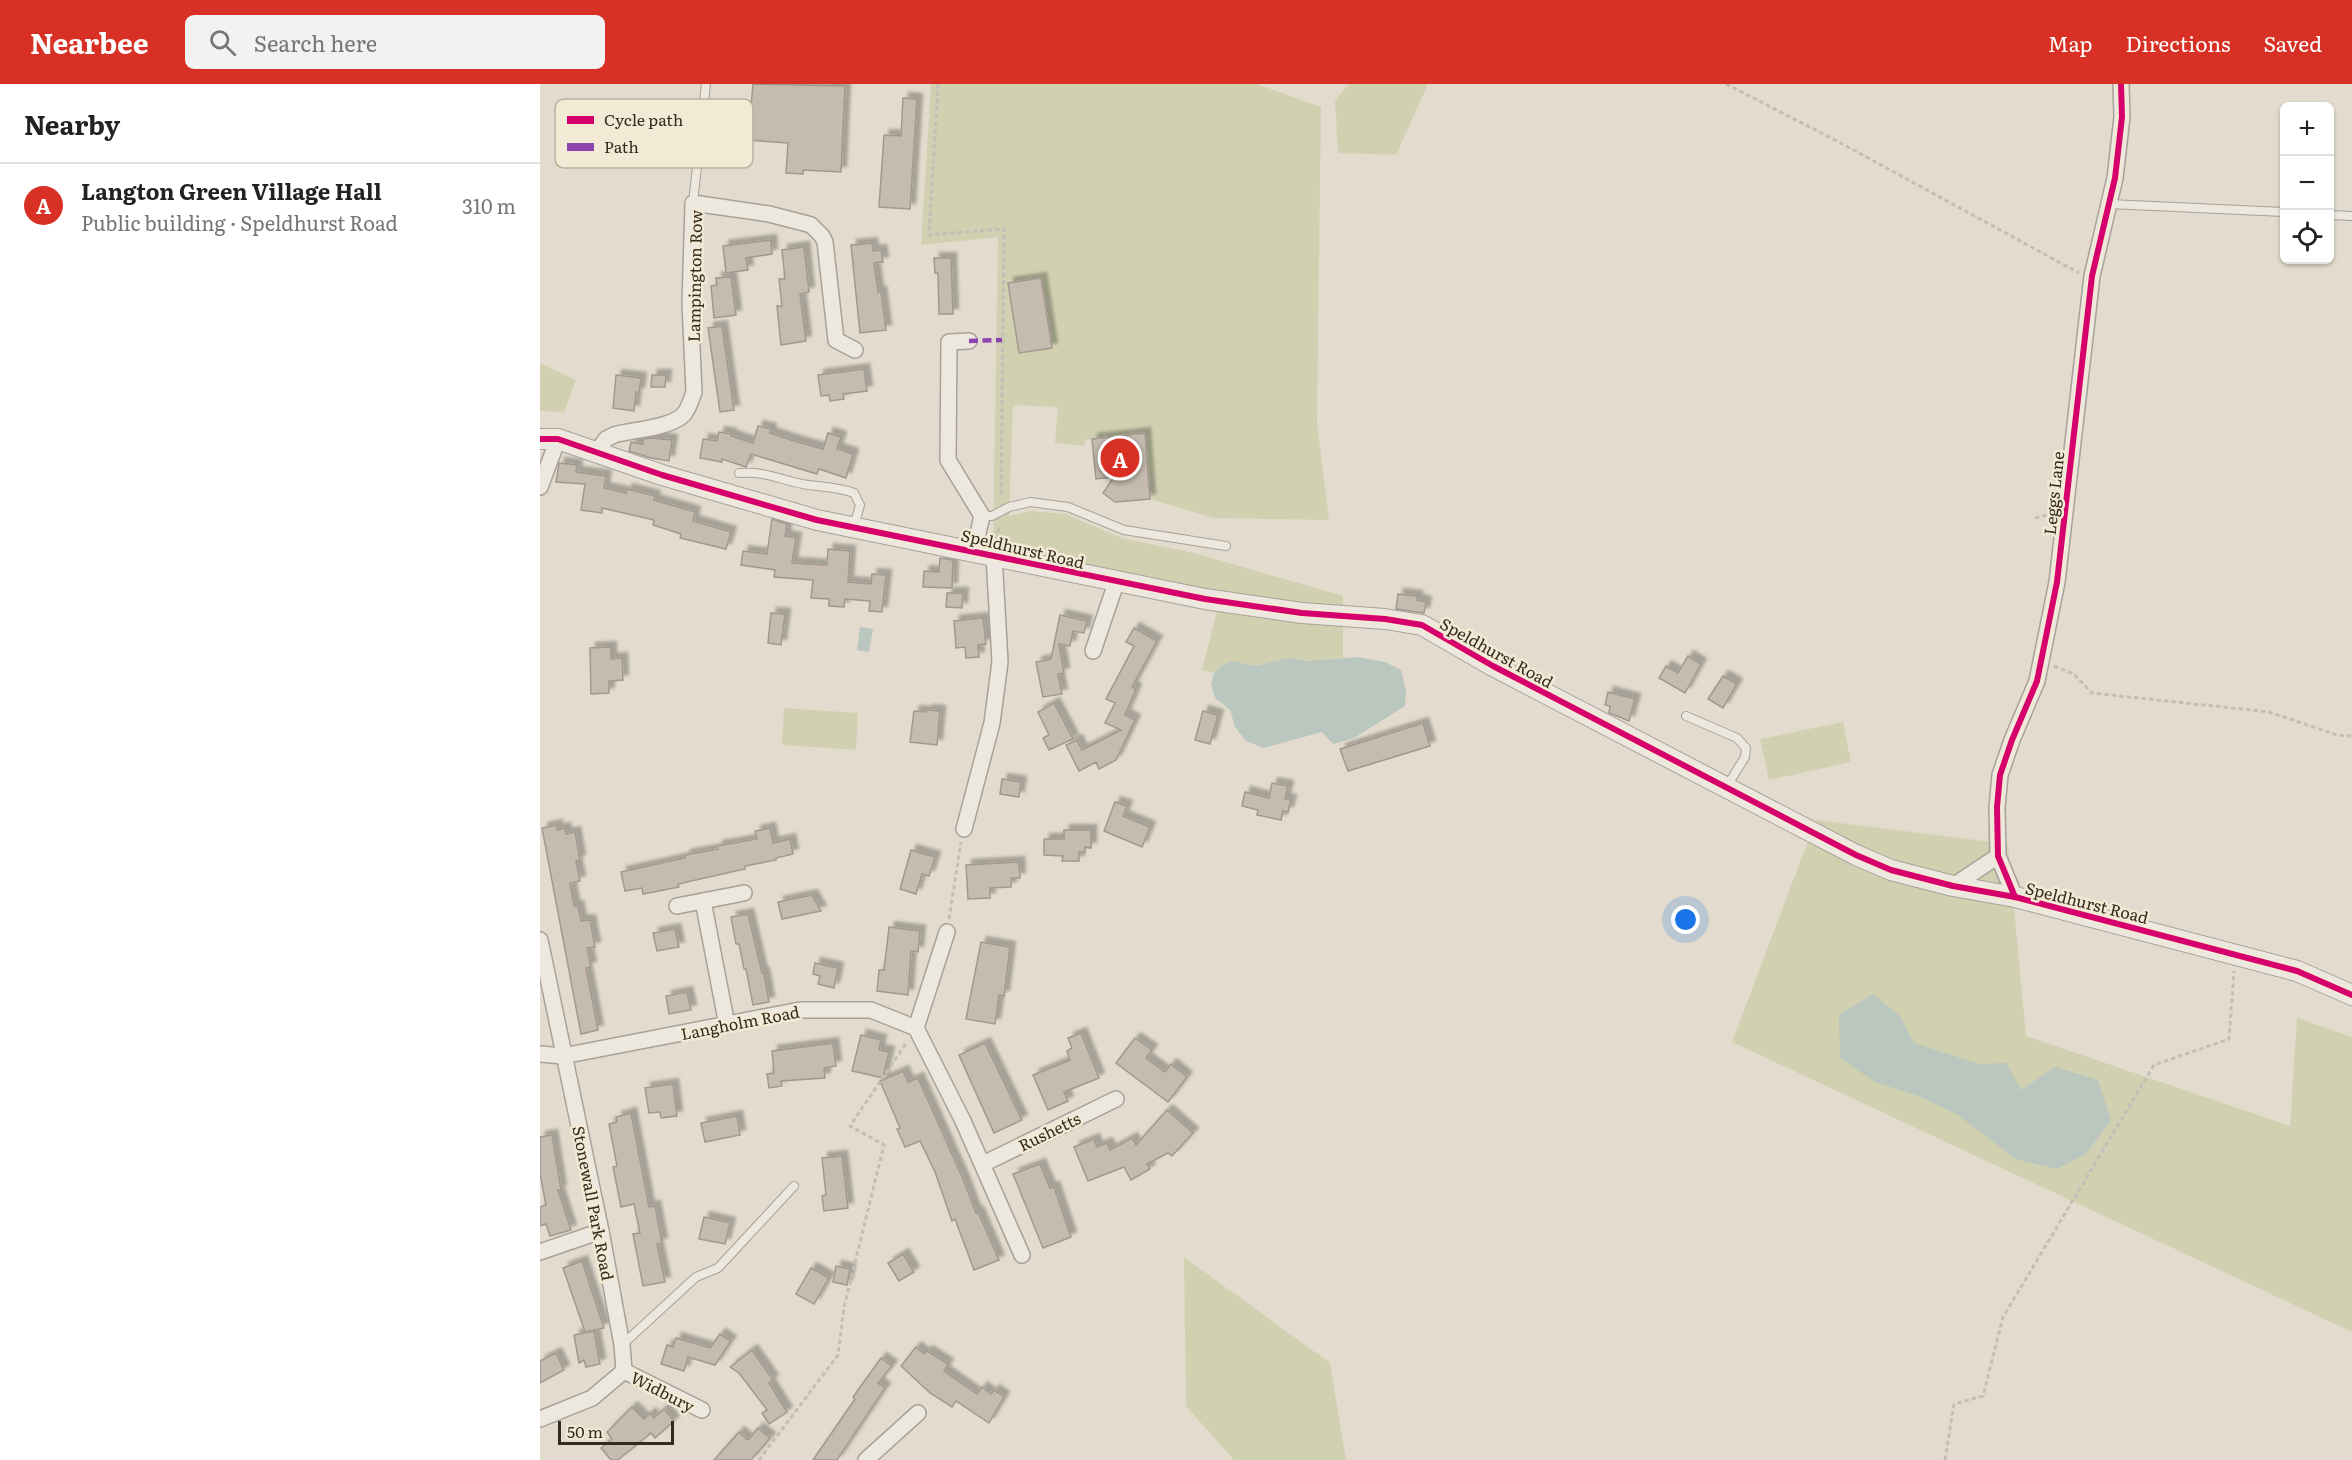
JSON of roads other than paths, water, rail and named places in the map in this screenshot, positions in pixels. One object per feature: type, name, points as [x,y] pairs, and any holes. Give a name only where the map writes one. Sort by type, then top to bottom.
[{"type":"street","name":"Leggs Lane","points":[[2015,897],[1998,856],[1997,807],[2001,775],[2012,740],[2037,681],[2057,582],[2092,276],[2115,178],[2121,128],[2121,84]]},
{"type":"street","name":"Lampington Row","points":[[597,452],[606,439],[614,435],[671,422],[682,416],[690,405],[694,392],[690,304],[693,203],[769,214],[804,223],[818,231],[825,242],[836,340],[855,350]]},
{"type":"street","points":[[969,341],[949,342],[948,460],[982,516],[974,550]]},
{"type":"street","name":"Speldhurst Road","points":[[549,439],[597,452],[662,475],[770,508],[817,520],[974,550],[1116,583],[1205,599],[1302,613],[1385,619],[1422,626],[1503,672],[1727,786],[1856,855],[1890,870],[1953,886],[2015,897],[2235,954],[2297,971],[2352,995]]},
{"type":"street","points":[[540,488],[549,439]]},
{"type":"street","points":[[964,829],[992,723],[1000,662],[994,555]]},
{"type":"street","points":[[1093,651],[1116,583]]},
{"type":"street","points":[[1953,886],[1998,856]]},
{"type":"street","points":[[677,906],[744,893]]},
{"type":"street","points":[[703,901],[727,1025]]},
{"type":"street","points":[[946,932],[916,1028],[983,1164],[1022,1255]]},
{"type":"street","name":"Stonewall Park Road","points":[[540,939],[601,1231],[622,1345],[624,1371]]},
{"type":"street","name":"Langholm Road","points":[[540,1054],[564,1056],[800,1010],[871,1010],[916,1028]]},
{"type":"street","name":"Rushetts","points":[[983,1164],[1116,1099]]},
{"type":"street","points":[[540,1252],[601,1231]]},
{"type":"street","points":[[540,1419],[591,1398],[624,1371]]},
{"type":"street","name":"Widbury","points":[[624,1371],[702,1410]]},
{"type":"street","points":[[866,1460],[918,1413]]},
{"type":"lane","points":[[705,99],[706,84]]},
{"type":"lane","points":[[693,203],[697,168]]},
{"type":"lane","points":[[2109,204],[2280,212]]},
{"type":"lane","points":[[2334,214],[2352,216]]},
{"type":"lane","points":[[740,473],[758,472],[854,493],[860,505],[854,526]]},
{"type":"lane","points":[[982,516],[992,516],[1030,502],[1068,507],[1124,530],[1226,546]]},
{"type":"lane","points":[[1686,716],[1737,738],[1746,748],[1745,756],[1727,786]]},
{"type":"lane","points":[[622,1345],[696,1277],[718,1268],[794,1186]]},
{"type":"place","name":"Langton Green Village Hall","points":[[1120,458]]}]
